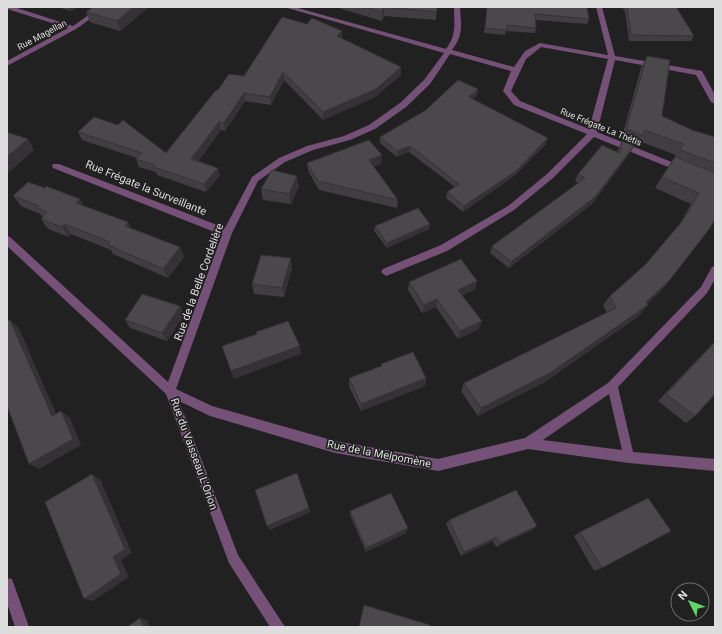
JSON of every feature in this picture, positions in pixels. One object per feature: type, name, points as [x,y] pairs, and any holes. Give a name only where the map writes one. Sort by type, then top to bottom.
[{"type":"street","points":[[7,7],[74,28]]},
{"type":"street","name":"Rue Magellan","points":[[7,64],[74,28],[104,7]]},
{"type":"street","points":[[286,7],[448,53],[515,70]]},
{"type":"street","name":"Rue de la Belle Cordelière","points":[[170,391],[227,233],[255,179],[282,160],[310,148],[347,138],[372,127],[403,105],[427,82],[456,40],[458,31],[457,7]]},
{"type":"street","points":[[386,272],[444,248],[510,208],[550,176],[592,134],[612,57],[599,7]]},
{"type":"street","name":"Rue Frégate La Thétis","points":[[686,170],[517,103],[506,91],[515,70],[530,49],[540,45],[698,73],[715,102]]},
{"type":"street","name":"Rue Frégate la Surveillante","points":[[56,166],[227,233]]},
{"type":"street","name":"Rue du Vaisseau L'Orion","points":[[7,240],[170,391],[233,559],[278,627]]},
{"type":"street","name":"Rue de la Melpomène","points":[[170,391],[210,411],[335,447],[438,465],[528,443],[612,386],[704,290],[715,270]]},
{"type":"street","points":[[612,386],[629,457]]},
{"type":"street","points":[[528,443],[629,457],[715,465]]},
{"type":"street","points":[[7,584],[22,627]]},
{"type":"building","points":[[93,7],[134,7],[117,21],[86,12]]},
{"type":"building","points":[[365,7],[384,7],[382,12]]},
{"type":"building","points":[[384,7],[437,7],[437,12]]},
{"type":"building","points":[[487,7],[587,7],[589,19],[535,14],[536,28],[507,25],[507,30],[485,28]]},
{"type":"building","points":[[627,7],[676,7],[694,36],[631,35]]},
{"type":"building","points":[[282,17],[307,24],[312,18],[342,31],[337,36],[401,67],[376,89],[323,112],[283,72],[270,97],[244,93],[224,123],[219,122],[191,159],[218,168],[204,184],[154,167],[155,165],[136,159],[142,153],[78,132],[94,117],[118,125],[123,120],[166,153],[216,90],[218,90],[229,74],[244,76]]},
{"type":"building","points":[[647,56],[670,60],[662,116],[692,130],[715,137],[715,163],[680,150],[683,144],[645,130],[642,135],[626,129]]},
{"type":"building","points":[[458,80],[478,89],[469,97],[548,138],[516,171],[464,206],[447,192],[459,184],[410,146],[397,151],[380,137],[426,110]]},
{"type":"building","points":[[7,132],[28,139],[7,157]]},
{"type":"building","points":[[369,140],[382,155],[369,160],[398,200],[318,181],[307,163]]},
{"type":"building","points":[[622,141],[634,146],[595,197],[511,262],[492,246],[585,178],[578,174],[602,145],[619,153]]},
{"type":"building","points":[[675,157],[715,173],[715,219],[710,228],[669,281],[646,302],[648,305],[550,373],[481,408],[464,383],[616,308],[610,296],[646,264],[684,219],[699,193],[662,177]]},
{"type":"building","points":[[272,170],[297,176],[289,194],[261,189]]},
{"type":"building","points":[[28,182],[45,188],[46,186],[80,199],[76,203],[128,222],[125,226],[180,247],[163,269],[108,245],[110,242],[65,224],[62,227],[41,219],[47,212],[37,208],[39,206],[13,196]]},
{"type":"building","points":[[418,208],[430,224],[387,243],[375,226]]},
{"type":"building","points":[[261,255],[291,258],[282,288],[252,284]]},
{"type":"building","points":[[461,259],[477,281],[458,290],[482,321],[460,331],[437,299],[424,305],[409,282]]},
{"type":"building","points":[[142,294],[180,306],[162,333],[125,320]]},
{"type":"building","points":[[10,320],[52,416],[61,411],[73,439],[29,464],[7,406],[7,321]]},
{"type":"building","points":[[288,321],[300,346],[231,371],[222,346]]},
{"type":"building","points":[[715,342],[715,394],[695,416],[666,394]]},
{"type":"building","points":[[413,352],[426,378],[361,404],[349,378],[382,366],[381,364]]},
{"type":"building","points":[[297,473],[309,508],[267,526],[255,490]]},
{"type":"building","points":[[92,474],[125,549],[113,557],[121,574],[84,599],[45,502]]},
{"type":"building","points":[[516,490],[537,526],[501,543],[497,537],[464,552],[449,520]]},
{"type":"building","points":[[391,493],[408,528],[366,548],[350,511]]},
{"type":"building","points":[[648,498],[671,531],[602,568],[580,532]]},
{"type":"building","points":[[364,605],[430,625],[429,627],[359,627]]},
{"type":"building","points":[[140,618],[144,627],[127,627]]}]
